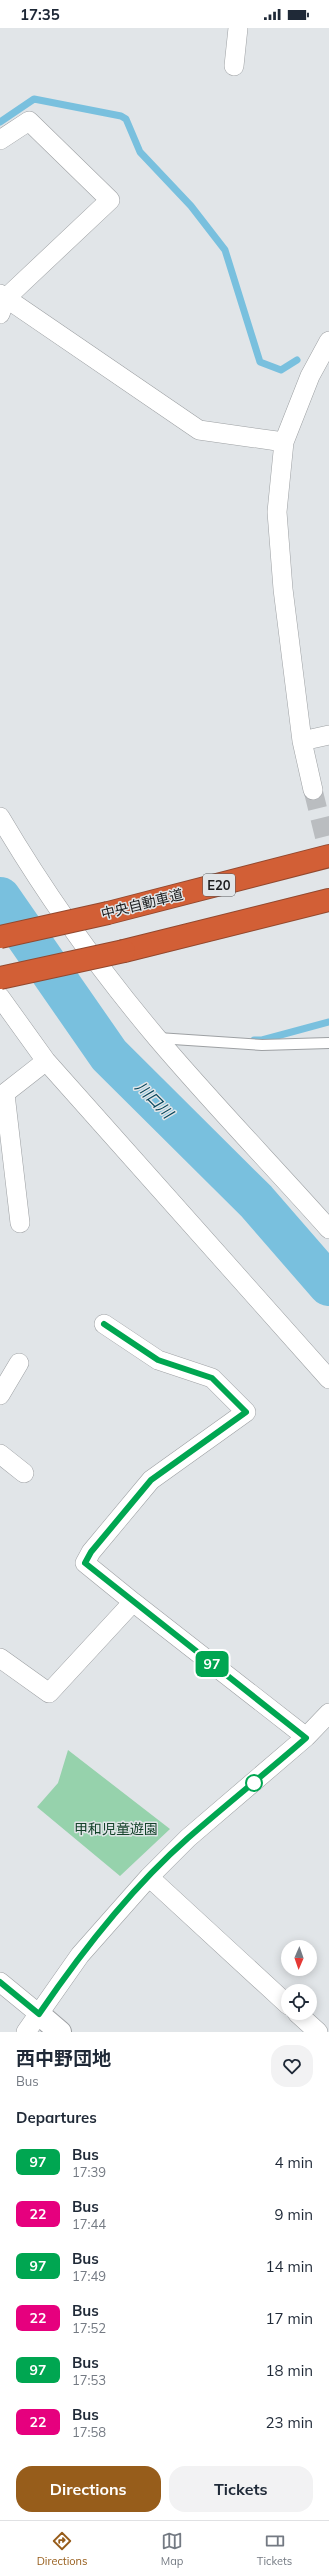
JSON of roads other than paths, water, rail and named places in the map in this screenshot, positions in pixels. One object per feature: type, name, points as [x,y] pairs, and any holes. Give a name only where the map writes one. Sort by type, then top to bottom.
[{"type":"highway","name":"中央自動車道","points":[[0,937],[108,913],[329,856]]},
{"type":"highway","points":[[0,978],[124,950],[329,900]]},
{"type":"street","points":[[234,66],[238,28]]},
{"type":"street","points":[[0,140],[29,121],[110,200],[2,302],[199,430],[284,442]]},
{"type":"street","points":[[313,790],[302,741],[283,589],[277,512],[284,442],[310,376],[329,342]]},
{"type":"street","points":[[302,741],[329,734]]},
{"type":"street","points":[[0,817],[52,901],[158,1038],[329,1229]]},
{"type":"street","points":[[0,997],[46,1061],[329,1379]]},
{"type":"street","points":[[20,1223],[3,1096],[46,1061]]},
{"type":"street","points":[[104,1324],[158,1360],[212,1378],[246,1412],[151,1480],[91,1552],[85,1563],[306,1738]]},
{"type":"street","points":[[0,1395],[19,1363]]},
{"type":"street","points":[[0,1454],[24,1473]]},
{"type":"street","points":[[0,1658],[49,1693],[133,1602]]},
{"type":"street","points":[[26,2032],[80,1954],[149,1877],[188,1838],[306,1738],[329,1713]]},
{"type":"street","points":[[149,1877],[281,1999]]},
{"type":"street","points":[[0,1982],[60,2032]]},
{"type":"street","points":[[305,2020],[318,2032]]},
{"type":"lane","points":[[158,1038],[262,1045],[329,1043]]},
{"type":"waterway","points":[[0,122],[34,99],[121,116],[126,119],[140,152],[191,206],[225,250],[260,362],[281,370],[297,360]]},
{"type":"waterway","name":"川口川","points":[[0,898],[109,1055],[256,1201],[329,1285]]},
{"type":"waterway","points":[[254,1040],[262,1040],[329,1022]]},
{"type":"tunnel","points":[[313,790],[329,855]]},
{"type":"park label","name":"甲和児童遊園","points":[[116,1829]]}]
